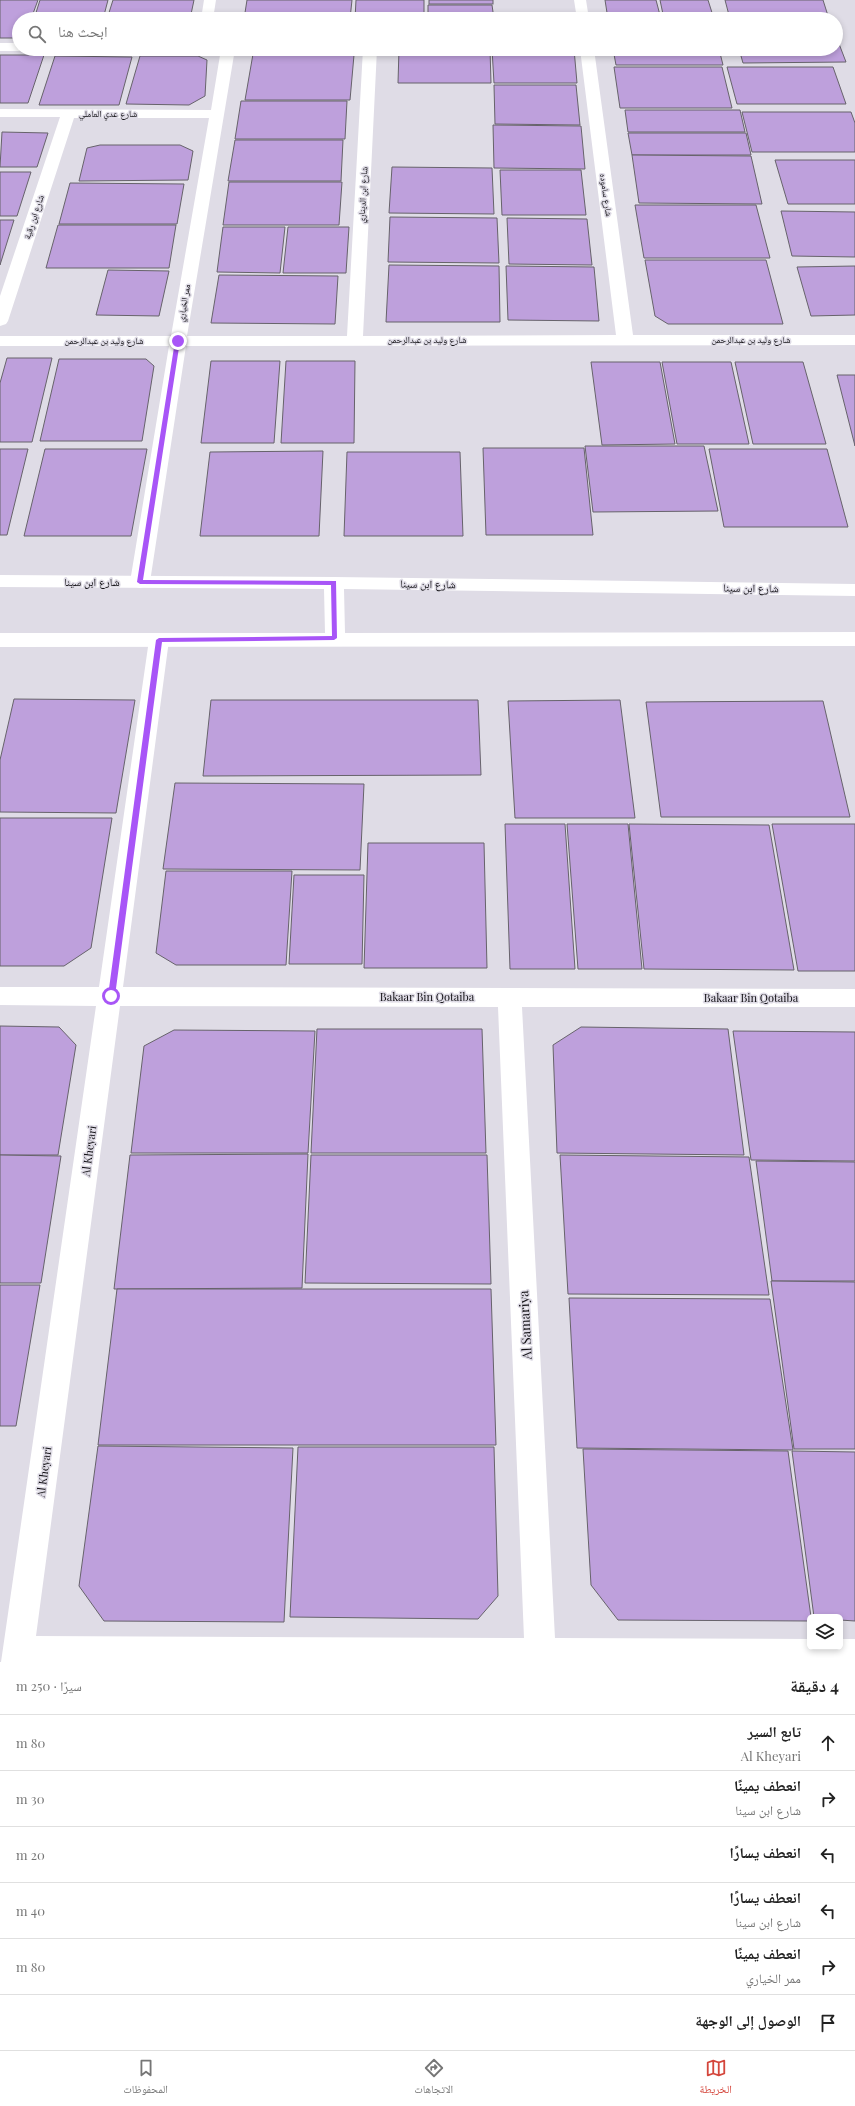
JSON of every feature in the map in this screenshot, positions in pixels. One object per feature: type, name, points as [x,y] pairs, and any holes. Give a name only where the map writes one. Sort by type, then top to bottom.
[{"type":"street","points":[[208,12],[210,0]]},
{"type":"street","points":[[580,0],[582,12]]},
{"type":"street","points":[[0,47],[12,48]]},
{"type":"street","name":"ممر الخياري","points":[[140,582],[178,341],[227,56]]},
{"type":"street","name":"شارع ابن الديناري","points":[[355,340],[370,56]]},
{"type":"street","name":"شارع ساموده","points":[[588,56],[625,340]]},
{"type":"street","name":"شارع عدي العاملي","points":[[0,113],[217,114]]},
{"type":"street","name":"شارع ابن رقية","points":[[0,321],[68,113]]},
{"type":"street","name":"شارع وليد بن عبدالرحمن","points":[[0,341],[855,340]]},
{"type":"street","name":"شارع ابن سينا","points":[[0,581],[334,583],[855,590]]},
{"type":"street","points":[[334,583],[334,638]]},
{"type":"street","points":[[0,640],[334,638],[855,639]]},
{"type":"street","name":"Al Kheyari","points":[[18,1657],[111,996],[159,640]]},
{"type":"street","name":"Bakaar Bin Qotaiba","points":[[0,996],[855,998]]},
{"type":"street","name":"Al Samariya","points":[[510,998],[540,1652]]},
{"type":"street","points":[[18,1657],[540,1652],[855,1655]]},
{"type":"building","points":[[0,0],[38,0],[34,12],[12,12],[12,38],[0,38]]},
{"type":"building","points":[[40,0],[108,0],[105,12],[36,12]]},
{"type":"building","points":[[113,0],[194,0],[191,12],[109,12]]},
{"type":"building","points":[[247,0],[352,0],[351,12],[245,12]]},
{"type":"building","points":[[356,0],[424,0],[424,12],[355,12]]},
{"type":"building","points":[[429,0],[493,0],[493,4],[429,4]]},
{"type":"building","points":[[605,0],[656,0],[659,12],[607,12]]},
{"type":"building","points":[[660,0],[708,0],[712,12],[663,12]]},
{"type":"building","points":[[725,0],[823,0],[827,12],[728,12]]},
{"type":"building","points":[[428,5],[492,5],[493,12],[428,12]]},
{"type":"building","points":[[843,54],[846,62],[743,63],[741,56],[843,56]]},
{"type":"building","points":[[0,55],[44,56],[28,103],[0,103]]},
{"type":"building","points":[[55,56],[132,57],[119,105],[39,105]]},
{"type":"building","points":[[140,56],[198,56],[207,60],[205,96],[189,105],[126,104]]},
{"type":"building","points":[[253,56],[354,56],[350,100],[245,100]]},
{"type":"building","points":[[399,56],[490,56],[491,83],[398,83]]},
{"type":"building","points":[[492,56],[575,56],[577,83],[494,83]]},
{"type":"building","points":[[614,56],[721,56],[723,65],[616,65]]},
{"type":"building","points":[[614,67],[722,67],[732,108],[620,108]]},
{"type":"building","points":[[727,67],[833,67],[846,104],[737,104]]},
{"type":"building","points":[[494,85],[576,85],[580,125],[495,124]]},
{"type":"building","points":[[241,101],[347,101],[345,139],[235,139]]},
{"type":"building","points":[[625,110],[740,110],[745,132],[628,132]]},
{"type":"building","points":[[742,112],[851,112],[855,123],[855,152],[752,152]]},
{"type":"building","points":[[493,125],[581,126],[585,169],[494,168]]},
{"type":"building","points":[[2,132],[48,133],[37,167],[0,167]]},
{"type":"building","points":[[628,133],[746,133],[751,155],[632,155]]},
{"type":"building","points":[[235,140],[343,140],[341,181],[228,181]]},
{"type":"building","points":[[100,145],[180,145],[193,151],[188,180],[79,181],[87,148]]},
{"type":"building","points":[[632,155],[751,156],[762,204],[639,203]]},
{"type":"building","points":[[775,160],[855,160],[855,204],[788,204]]},
{"type":"building","points":[[392,167],[492,168],[494,214],[389,213]]},
{"type":"building","points":[[500,170],[581,170],[586,215],[502,215]]},
{"type":"building","points":[[0,172],[31,172],[17,216],[0,216]]},
{"type":"building","points":[[229,182],[342,182],[339,225],[223,225]]},
{"type":"building","points":[[70,183],[184,184],[177,224],[59,224]]},
{"type":"building","points":[[635,205],[756,205],[770,258],[644,258]]},
{"type":"building","points":[[781,211],[855,212],[855,257],[792,256]]},
{"type":"building","points":[[390,217],[497,218],[499,263],[388,262]]},
{"type":"building","points":[[507,218],[587,219],[592,265],[509,264]]},
{"type":"building","points":[[0,220],[14,220],[0,265]]},
{"type":"building","points":[[58,225],[176,225],[169,268],[46,268]]},
{"type":"building","points":[[223,227],[285,227],[280,273],[217,272]]},
{"type":"building","points":[[288,227],[349,227],[346,273],[283,273]]},
{"type":"building","points":[[645,260],[766,260],[783,324],[668,324],[655,316]]},
{"type":"building","points":[[389,265],[499,266],[500,322],[386,322]]},
{"type":"building","points":[[506,266],[594,267],[599,321],[508,320]]},
{"type":"building","points":[[855,266],[855,315],[811,316],[797,267]]},
{"type":"building","points":[[108,270],[169,271],[159,316],[96,315]]},
{"type":"building","points":[[219,275],[338,276],[335,324],[211,323]]},
{"type":"building","points":[[7,358],[52,358],[32,442],[0,442],[0,383]]},
{"type":"building","points":[[59,359],[146,359],[154,366],[142,441],[40,441]]},
{"type":"building","points":[[211,361],[280,361],[274,443],[201,443]]},
{"type":"building","points":[[286,361],[355,361],[354,443],[281,443]]},
{"type":"building","points":[[591,362],[660,362],[675,444],[602,445]]},
{"type":"building","points":[[662,362],[731,362],[749,444],[677,444]]},
{"type":"building","points":[[735,362],[803,362],[826,444],[753,444]]},
{"type":"building","points":[[837,375],[855,375],[855,446]]},
{"type":"building","points":[[585,446],[704,446],[718,511],[593,512]]},
{"type":"building","points":[[483,448],[584,448],[593,535],[486,535]]},
{"type":"building","points":[[0,449],[28,449],[7,535],[0,535]]},
{"type":"building","points":[[45,449],[147,449],[131,536],[24,536]]},
{"type":"building","points":[[709,449],[827,449],[848,527],[724,527]]},
{"type":"building","points":[[323,451],[319,536],[200,536],[210,452]]},
{"type":"building","points":[[347,452],[460,452],[463,536],[344,536]]},
{"type":"building","points":[[14,699],[135,700],[116,813],[0,812],[0,760]]},
{"type":"building","points":[[211,700],[478,700],[481,775],[203,776]]},
{"type":"building","points":[[620,700],[635,818],[515,818],[508,701]]},
{"type":"building","points":[[823,701],[850,817],[661,817],[646,702]]},
{"type":"building","points":[[175,783],[364,784],[360,870],[163,869]]},
{"type":"building","points":[[0,818],[112,818],[91,948],[64,966],[0,966]]},
{"type":"building","points":[[505,824],[565,824],[575,969],[510,969]]},
{"type":"building","points":[[567,824],[628,824],[642,969],[578,969]]},
{"type":"building","points":[[629,824],[769,825],[794,970],[644,969]]},
{"type":"building","points":[[772,824],[855,824],[855,971],[798,971]]},
{"type":"building","points":[[368,843],[484,843],[487,968],[364,968]]},
{"type":"building","points":[[166,871],[292,871],[286,965],[176,965],[156,953]]},
{"type":"building","points":[[294,875],[364,875],[362,964],[289,964]]},
{"type":"building","points":[[0,1026],[59,1027],[76,1045],[58,1155],[0,1155]]},
{"type":"building","points":[[581,1027],[728,1029],[744,1155],[557,1153],[553,1045]]},
{"type":"building","points":[[317,1029],[482,1029],[486,1153],[311,1153]]},
{"type":"building","points":[[174,1030],[315,1031],[308,1153],[131,1153],[144,1046]]},
{"type":"building","points":[[733,1031],[855,1032],[855,1161],[751,1160]]},
{"type":"building","points":[[308,1154],[302,1288],[114,1289],[130,1155]]},
{"type":"building","points":[[0,1155],[61,1156],[41,1283],[0,1283]]},
{"type":"building","points":[[311,1155],[487,1155],[491,1284],[305,1283]]},
{"type":"building","points":[[560,1155],[749,1157],[769,1295],[568,1294]]},
{"type":"building","points":[[756,1161],[855,1162],[855,1281],[772,1281]]},
{"type":"building","points":[[771,1281],[855,1282],[855,1449],[794,1449]]},
{"type":"building","points":[[0,1285],[40,1285],[16,1426],[0,1426]]},
{"type":"building","points":[[117,1289],[491,1289],[496,1445],[98,1445]]},
{"type":"building","points":[[569,1298],[770,1299],[793,1450],[577,1448]]},
{"type":"building","points":[[98,1446],[293,1448],[284,1622],[104,1621],[79,1586]]},
{"type":"building","points":[[298,1447],[494,1447],[498,1596],[478,1619],[290,1617]]},
{"type":"building","points":[[583,1449],[788,1451],[811,1614],[807,1614],[807,1621],[618,1620],[591,1585]]},
{"type":"building","points":[[792,1451],[855,1452],[855,1621],[843,1620],[843,1614],[814,1614]]},
{"type":"route","points":[[111,996],[159,640],[334,638],[334,583],[140,582],[178,341]]}]
